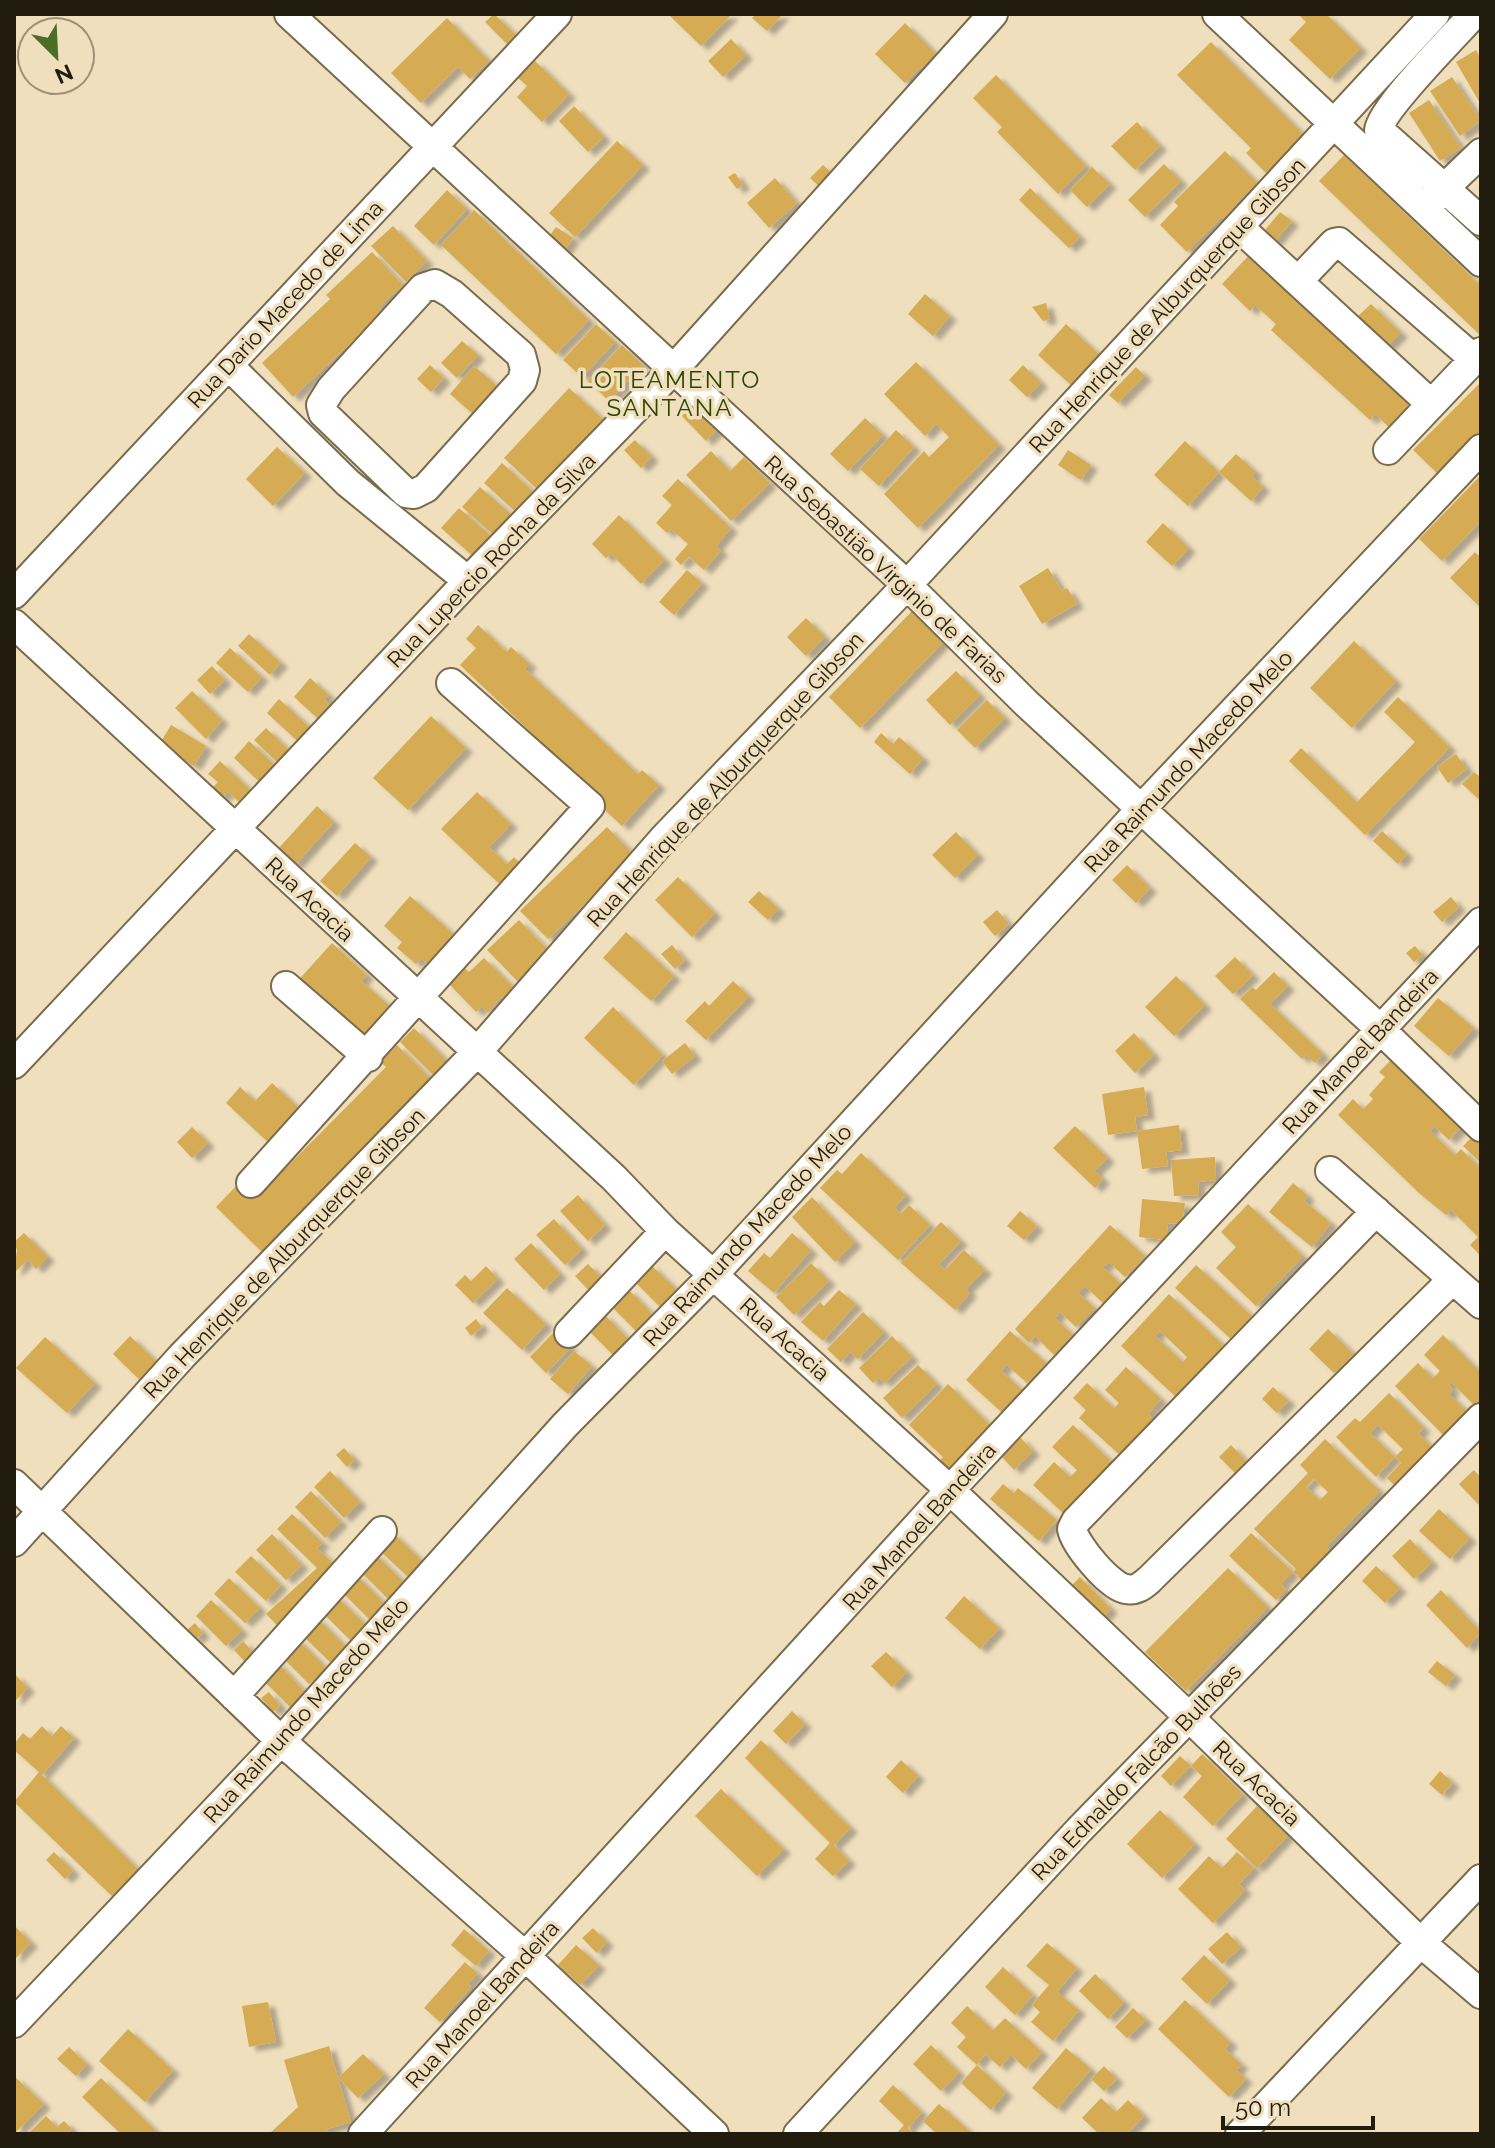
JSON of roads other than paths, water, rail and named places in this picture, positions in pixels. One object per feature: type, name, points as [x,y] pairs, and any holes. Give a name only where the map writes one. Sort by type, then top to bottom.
[{"type":"street","name":"Rua Sebastião Virginio de Farias","points":[[289,14],[907,585],[1026,703],[1380,1029],[1481,1127]]},
{"type":"street","name":"Rua Dario Macedo de Lima","points":[[14,594],[557,14]]},
{"type":"street","name":"Rua Lupercio Rocha da Silva","points":[[14,1064],[468,581],[672,371],[993,14]]},
{"type":"street","points":[[1217,14],[1336,123],[1420,208],[1481,262]]},
{"type":"street","name":"Rua Henrique de Alburquerque Gibson","points":[[14,1542],[182,1356],[478,1051],[664,838],[907,585],[1435,14]]},
{"type":"street","points":[[1474,14],[1380,124],[1381,134],[1481,221]]},
{"type":"street","points":[[1420,208],[1447,189],[1481,153]]},
{"type":"street","points":[[1240,228],[1430,403]]},
{"type":"street","points":[[1299,280],[1334,243],[1339,242],[1477,356],[1388,450]]},
{"type":"street","points":[[435,284],[443,287],[521,355],[525,370],[522,381],[420,492],[406,493],[367,456],[323,413],[324,397],[423,288],[435,284]]},
{"type":"street","points":[[228,365],[348,483],[468,581]]},
{"type":"street","name":"Rua Raimundo Macedo Melo","points":[[14,2023],[281,1741],[565,1425],[714,1274],[1142,808],[1481,449]]},
{"type":"street","points":[[348,483],[367,456]]},
{"type":"street","name":"Rua Acacia","points":[[14,624],[417,1000],[478,1051],[614,1178],[665,1231],[950,1490],[1420,1942],[1481,1994]]},
{"type":"street","points":[[251,1183],[368,1057],[590,806],[451,683]]},
{"type":"street","name":"Rua Manoel Bandeira","points":[[363,2134],[950,1490],[1481,922]]},
{"type":"street","points":[[286,986],[368,1057]]},
{"type":"street","points":[[1330,1171],[1481,1304]]},
{"type":"street","points":[[1376,1211],[1076,1521],[1072,1529],[1074,1540],[1116,1586],[1128,1590],[1139,1588],[1149,1580],[1452,1280]]},
{"type":"street","points":[[569,1333],[665,1231]]},
{"type":"street","name":"Rua Ednaldo Falcão Bulhões","points":[[798,2134],[978,1936],[1188,1716],[1480,1423]]},
{"type":"street","points":[[14,1484],[281,1741],[525,1956],[714,2134]]},
{"type":"street","points":[[234,1696],[382,1531]]},
{"type":"street","points":[[1240,2134],[1481,1879]]},
{"type":"district","name":"LOTEAMENTO SANTANA","points":[[670,394]]}]
